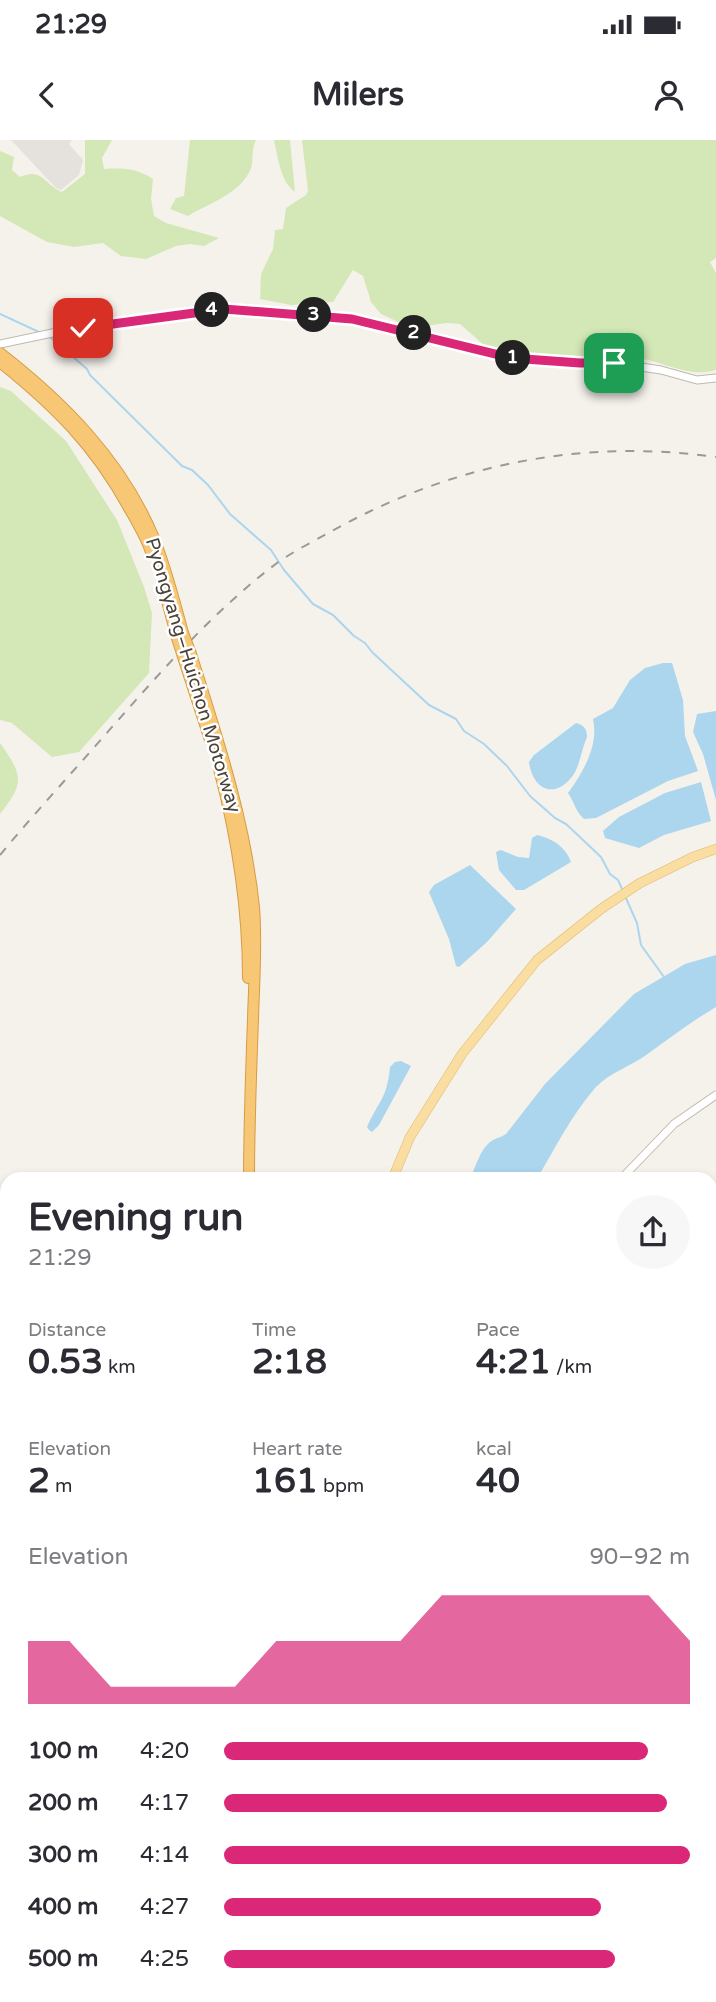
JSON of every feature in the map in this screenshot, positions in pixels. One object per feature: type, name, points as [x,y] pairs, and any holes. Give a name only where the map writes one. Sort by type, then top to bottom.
[{"type":"highway","name":"Pyongyang–Huichon Motorway","points":[[0,352],[39,383],[105,453],[153,535],[180,636]]},
{"type":"highway","name":"Pyongyang–Huichon Motorway","points":[[0,362],[61,415],[104,465],[148,542],[232,787],[246,853],[256,945],[248,1127],[249,1172]]},
{"type":"highway","name":"Pyongyang–Huichon Motorway","points":[[187,657],[224,786],[243,890],[248,976],[242,1172]]},
{"type":"main road","points":[[395,1172],[410,1137],[462,1055],[537,960],[571,931],[640,883],[716,849]]},
{"type":"street","points":[[0,344],[83,328],[224,309],[245,309],[352,319],[511,358],[614,363],[661,370],[697,380],[716,378]]},
{"type":"street","points":[[628,1172],[674,1124],[716,1095]]},
{"type":"shaded area","points":[[11,140],[72,140],[69,144],[83,160],[79,175],[61,190],[56,188]]},
{"type":"green space","points":[[85,140],[112,140],[102,158],[104,169],[129,170],[153,179],[151,199],[154,216],[166,223],[219,238],[204,246],[176,246],[146,259],[121,256],[103,243],[74,247],[47,242],[0,216],[0,151],[14,157],[12,170],[20,177],[38,175],[62,192],[85,174]]},
{"type":"green space","points":[[190,140],[256,140],[251,168],[240,185],[224,197],[188,216],[170,209],[176,198],[184,196]]},
{"type":"green space","points":[[274,140],[290,140],[295,192],[283,175]]},
{"type":"green space","points":[[302,140],[716,140],[716,258],[710,262],[716,273],[716,370],[690,371],[629,357],[557,357],[512,353],[511,342],[500,351],[484,345],[460,324],[411,328],[381,314],[371,302],[363,276],[353,270],[333,302],[291,305],[260,299],[261,274],[273,249],[275,230],[283,229],[286,208],[308,191]]},
{"type":"green space","points":[[0,387],[11,391],[66,441],[117,520],[152,613],[149,673],[79,752],[52,757],[12,723],[0,720]]},
{"type":"green space","points":[[0,743],[17,772],[18,779],[14,794],[0,814]]},
{"type":"water","points":[[672,663],[683,700],[685,736],[698,771],[668,781],[596,818],[584,819],[568,793],[592,749],[593,719],[613,708],[630,680],[645,668]]},
{"type":"water","points":[[716,711],[716,800],[703,754],[693,732],[697,714]]},
{"type":"water","points":[[576,723],[584,728],[587,737],[576,770],[560,787],[546,789],[535,780],[529,762],[534,755]]},
{"type":"water","points":[[701,782],[711,821],[664,835],[639,848],[605,838],[603,831],[619,817],[665,793]]},
{"type":"water","points":[[537,835],[558,844],[571,862],[524,890],[516,890],[499,870],[496,852],[501,850],[529,858],[532,838]]},
{"type":"water","points":[[470,865],[516,909],[487,942],[459,967],[456,966],[449,939],[429,892],[434,885]]},
{"type":"water","points":[[716,955],[716,1007],[595,1088],[571,1121],[541,1172],[473,1172],[486,1145],[506,1134],[545,1084],[634,994],[685,964]]},
{"type":"water","points":[[401,1061],[411,1066],[379,1125],[372,1132],[367,1127],[385,1093],[390,1067]]},
{"type":"waterway","points":[[0,314],[39,332]]},
{"type":"waterway","points":[[50,337],[87,369],[182,466],[192,470],[208,485],[230,514],[271,550],[313,604],[333,615],[429,705],[456,719],[464,731],[484,744],[507,766],[530,796],[566,824],[601,857],[623,891]]},
{"type":"waterway","points":[[625,896],[637,923],[641,945],[664,977]]},
{"type":"railway","points":[[0,855],[187,644],[253,582],[304,546],[377,508],[423,489],[518,462],[616,451],[716,457]]},
{"type":"route","points":[[83,328],[224,309],[245,309],[352,319],[511,358],[614,363]]}]
